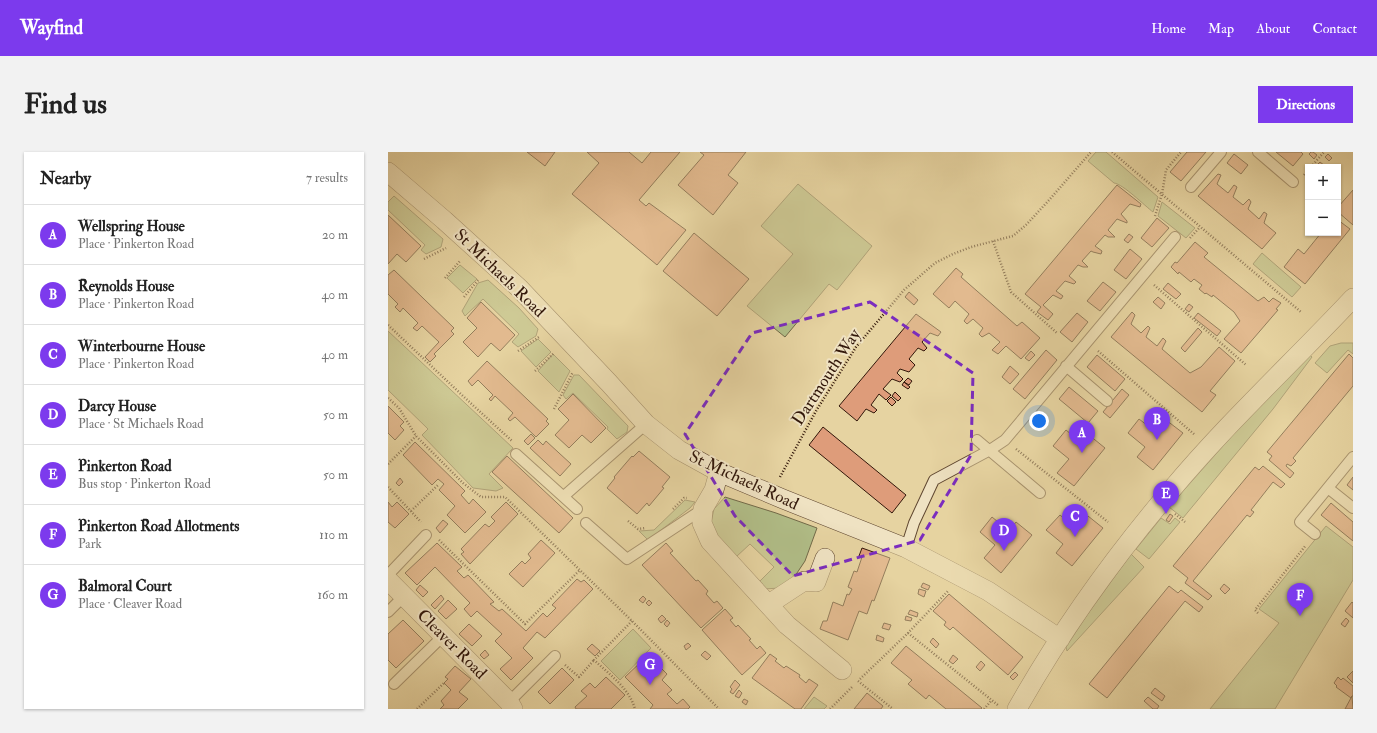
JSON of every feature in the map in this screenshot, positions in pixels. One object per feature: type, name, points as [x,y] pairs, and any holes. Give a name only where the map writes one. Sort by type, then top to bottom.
[{"type":"street","name":"St Michaels Road","points":[[388,172],[519,288],[646,424],[679,450],[719,472],[906,548],[988,591],[1060,639]]},
{"type":"street","points":[[1017,709],[1060,639],[1126,544],[1172,489],[1258,395],[1350,309]]},
{"type":"street","points":[[719,472],[714,490],[703,509],[702,523],[710,541],[787,625],[842,670]]},
{"type":"street","points":[[769,604],[804,581],[816,582],[825,558]]},
{"type":"street","name":"Cleaver Road","points":[[388,580],[511,705]]},
{"type":"lane","points":[[1191,187],[1221,152]]},
{"type":"lane","points":[[1258,152],[1293,182]]},
{"type":"lane","points":[[906,548],[914,523],[934,480],[990,450],[1005,440],[1174,237]]},
{"type":"lane","points":[[1066,366],[1107,401]]},
{"type":"lane","points":[[564,496],[646,424]]},
{"type":"lane","points":[[977,440],[1040,493]]},
{"type":"lane","points":[[516,454],[577,509]]},
{"type":"lane","points":[[1315,534],[1300,522],[1353,457]]},
{"type":"lane","points":[[1328,488],[1353,508]]},
{"type":"lane","points":[[586,523],[627,559],[703,509]]},
{"type":"lane","points":[[388,575],[429,532]]},
{"type":"lane","points":[[388,612],[404,596]]},
{"type":"lane","points":[[394,684],[443,636]]},
{"type":"lane","points":[[511,705],[555,656]]},
{"type":"path","name":"Dartmouth Way","points":[[777,483],[816,411],[856,347],[904,290],[935,263],[971,247],[1013,236],[1027,224],[1091,152]]},
{"type":"path","points":[[1112,152],[1301,312]]},
{"type":"path","points":[[1155,216],[1162,194],[1166,170],[1181,152]]},
{"type":"path","points":[[1314,164],[1324,152]]},
{"type":"path","points":[[993,241],[1011,292],[1057,333]]},
{"type":"path","points":[[424,259],[446,248]]},
{"type":"path","points":[[445,278],[460,262]]},
{"type":"path","points":[[1142,275],[1246,365]]},
{"type":"path","points":[[464,297],[479,279]]},
{"type":"path","points":[[388,326],[518,446],[516,454]]},
{"type":"path","points":[[518,351],[541,335]]},
{"type":"path","points":[[1097,351],[1199,438]]},
{"type":"path","points":[[535,370],[554,352]]},
{"type":"path","points":[[554,409],[573,371]]},
{"type":"path","points":[[388,398],[399,408],[416,436],[463,483],[481,497],[505,497],[632,621],[719,709]]},
{"type":"path","points":[[388,464],[416,436]]},
{"type":"path","points":[[1005,440],[1108,522]]},
{"type":"path","points":[[411,511],[440,484]]},
{"type":"path","points":[[388,487],[429,532],[525,624],[580,570]]},
{"type":"path","points":[[1258,613],[1255,610],[1315,534]]},
{"type":"path","points":[[830,709],[908,633],[948,590]]},
{"type":"path","points":[[555,656],[579,677],[632,621]]},
{"type":"path","points":[[908,633],[991,701],[1002,708]]},
{"type":"path","points":[[594,660],[624,688],[635,709]]},
{"type":"path","points":[[858,681],[893,709]]},
{"type":"path","points":[[417,709],[444,683]]},
{"type":"path","points":[[984,709],[991,701]]},
{"type":"highlighted area","points":[[870,302],[973,373],[971,455],[920,540],[793,576],[735,516],[685,434],[752,333]]},
{"type":"green space","points":[[1096,152],[1106,152],[1158,197],[1153,212],[1128,191],[1114,183],[1088,161]]},
{"type":"green space","points":[[798,184],[872,246],[837,290],[829,284],[785,337],[747,306],[793,254],[761,226]]},
{"type":"green space","points":[[394,196],[443,239],[441,247],[426,254],[421,250],[425,245],[388,210],[388,202]]},
{"type":"green space","points":[[1162,202],[1195,228],[1186,238],[1158,216]]},
{"type":"green space","points":[[1262,253],[1301,287],[1292,297],[1253,264]]},
{"type":"green space","points":[[460,265],[477,279],[463,293],[447,278]]},
{"type":"green space","points":[[488,280],[519,308],[538,329],[536,336],[518,347],[512,342],[519,334],[483,299],[465,316],[462,311],[478,283]]},
{"type":"green space","points":[[388,331],[513,448],[489,474],[503,488],[496,491],[473,488],[422,435],[428,429],[388,390]]},
{"type":"green space","points":[[538,339],[551,352],[536,367],[521,351]]},
{"type":"green space","points":[[1341,343],[1353,343],[1353,354],[1348,350],[1327,373],[1315,363],[1330,346]]},
{"type":"green space","points":[[553,354],[570,371],[559,392],[538,371]]},
{"type":"green space","points":[[1310,355],[1312,357],[1273,409],[1183,518],[1169,507],[1246,420]]},
{"type":"green space","points":[[574,375],[579,375],[628,426],[627,432],[617,439],[607,429],[608,427],[573,393],[566,399],[563,395]]},
{"type":"green space","points":[[725,497],[817,528],[805,561],[797,573],[781,588],[763,589],[758,583],[774,567],[750,544],[736,557],[710,527],[714,509]]},
{"type":"green space","points":[[685,500],[695,502],[690,508],[648,540],[639,531],[654,530]]},
{"type":"green space","points":[[1161,518],[1170,524],[1175,518],[1180,522],[1149,559],[1136,549]]},
{"type":"green space","points":[[1326,526],[1353,547],[1353,580],[1275,709],[1210,709],[1279,623],[1259,609]]},
{"type":"green space","points":[[1131,554],[1144,567],[1067,651],[1066,647],[1087,615]]},
{"type":"green space","points":[[633,629],[651,648],[620,680],[601,661]]},
{"type":"green space","points":[[814,697],[827,706],[824,709],[804,709]]},
{"type":"building","points":[[527,152],[555,152],[545,166]]},
{"type":"building","points":[[587,152],[629,152],[642,163],[651,152],[680,152],[639,200],[646,206],[649,203],[686,230],[657,265],[572,194],[599,163]]},
{"type":"building","points":[[700,152],[746,152],[728,175],[738,183],[713,215],[678,185],[704,155]]},
{"type":"building","points":[[1187,152],[1206,152],[1181,181],[1170,172]]},
{"type":"building","points":[[1276,152],[1301,152],[1303,154],[1293,166]]},
{"type":"building","points":[[1311,152],[1317,155],[1314,159],[1309,154]]},
{"type":"building","points":[[1234,154],[1248,165],[1241,174],[1227,163]]},
{"type":"building","points":[[1328,154],[1332,158],[1329,161],[1325,157]]},
{"type":"building","points":[[1218,174],[1221,175],[1217,184],[1228,193],[1234,185],[1237,187],[1233,197],[1243,205],[1249,199],[1251,202],[1248,209],[1259,219],[1264,212],[1267,214],[1264,223],[1276,233],[1262,249],[1198,196]]},
{"type":"building","points":[[1117,185],[1141,204],[1140,207],[1130,204],[1121,214],[1127,223],[1117,219],[1108,230],[1115,237],[1108,237],[1105,235],[1095,246],[1102,251],[1101,254],[1091,251],[1082,261],[1088,267],[1078,265],[1069,276],[1076,282],[1074,284],[1065,281],[1056,291],[1063,296],[1061,299],[1053,295],[1043,305],[1053,314],[1048,320],[1037,312],[1041,307],[1025,294]]},
{"type":"building","points":[[1353,190],[1353,225],[1341,215],[1341,204]]},
{"type":"building","points":[[388,215],[421,246],[406,262],[397,254],[388,264]]},
{"type":"building","points":[[1157,218],[1169,228],[1152,247],[1141,238]]},
{"type":"building","points":[[1341,222],[1350,229],[1305,284],[1284,267],[1298,249],[1304,254],[1319,236],[1341,236]]},
{"type":"building","points":[[694,233],[749,279],[717,316],[663,271]]},
{"type":"building","points":[[1129,234],[1133,237],[1128,243],[1124,240]]},
{"type":"building","points":[[1195,242],[1208,253],[1204,257],[1258,301],[1264,297],[1269,302],[1273,298],[1281,303],[1276,309],[1278,310],[1241,353],[1224,339],[1240,321],[1234,312],[1213,295],[1212,297],[1206,293],[1205,294],[1199,289],[1202,285],[1194,279],[1191,282],[1179,272],[1178,274],[1171,267],[1175,262],[1177,263]]},
{"type":"building","points":[[1130,249],[1142,259],[1126,279],[1114,270]]},
{"type":"building","points":[[956,268],[963,274],[961,277],[1017,326],[1022,322],[1040,338],[1021,359],[1006,346],[998,354],[992,350],[1000,342],[989,333],[982,337],[979,334],[983,328],[973,319],[967,324],[964,321],[969,314],[955,301],[949,308],[933,294]]},
{"type":"building","points":[[394,270],[454,328],[451,331],[454,334],[434,354],[436,356],[430,362],[425,357],[439,342],[422,326],[417,331],[413,328],[418,323],[403,308],[400,312],[395,307],[398,304],[388,294],[388,275]]},
{"type":"building","points":[[1103,282],[1116,292],[1100,311],[1087,301]]},
{"type":"building","points":[[1168,283],[1181,294],[1176,299],[1163,289]]},
{"type":"building","points":[[909,292],[918,300],[914,305],[905,297]]},
{"type":"building","points":[[1158,297],[1165,303],[1161,309],[1153,302]]},
{"type":"building","points":[[481,302],[515,335],[500,351],[491,343],[478,357],[463,342],[477,328],[467,318]]},
{"type":"building","points":[[1189,304],[1193,307],[1189,312],[1185,309]]},
{"type":"building","points":[[1132,312],[1135,315],[1131,324],[1141,333],[1148,326],[1150,328],[1146,337],[1157,346],[1163,338],[1166,341],[1162,349],[1190,373],[1201,367],[1219,347],[1235,361],[1210,391],[1216,395],[1202,412],[1111,337]]},
{"type":"building","points":[[1077,313],[1088,322],[1072,342],[1060,332]]},
{"type":"building","points":[[1198,313],[1221,331],[1217,336],[1194,318]]},
{"type":"building","points":[[916,314],[941,332],[938,336],[930,333],[922,342],[927,348],[924,351],[918,348],[909,359],[915,365],[909,372],[900,369],[897,373],[903,379],[900,382],[892,379],[883,389],[891,395],[886,400],[879,394],[871,405],[877,410],[874,413],[866,409],[857,421],[839,406]]},
{"type":"building","points":[[1198,328],[1202,332],[1185,352],[1181,348]]},
{"type":"building","points":[[1046,350],[1057,360],[1025,399],[1013,389]]},
{"type":"building","points":[[1031,351],[1035,355],[1029,361],[1025,358]]},
{"type":"building","points":[[1349,354],[1353,358],[1353,386],[1293,458],[1296,461],[1291,466],[1287,464],[1286,466],[1294,473],[1290,478],[1269,460],[1272,456],[1267,452]]},
{"type":"building","points":[[1097,355],[1125,379],[1115,391],[1087,367]]},
{"type":"building","points":[[487,361],[548,419],[546,421],[549,424],[536,437],[515,417],[510,421],[508,419],[513,413],[495,396],[491,401],[489,399],[493,395],[478,380],[472,386],[468,381]]},
{"type":"building","points":[[1010,366],[1019,374],[1010,384],[1002,377]]},
{"type":"building","points":[[908,378],[912,381],[909,385],[904,382]]},
{"type":"building","points":[[904,382],[910,387],[908,389],[902,385]]},
{"type":"building","points":[[1069,387],[1098,411],[1088,423],[1059,399]]},
{"type":"building","points":[[1122,389],[1129,395],[1110,418],[1103,412]]},
{"type":"building","points":[[895,392],[901,398],[898,401],[892,396]]},
{"type":"building","points":[[573,394],[606,428],[591,443],[582,435],[569,448],[555,435],[569,420],[558,409]]},
{"type":"building","points":[[891,397],[896,402],[892,406],[887,401]]},
{"type":"building","points":[[388,406],[404,422],[400,426],[404,430],[395,440],[388,433]]},
{"type":"building","points":[[1139,419],[1156,432],[1166,420],[1183,433],[1153,470],[1137,457],[1145,447],[1128,433]]},
{"type":"building","points":[[823,427],[906,495],[892,513],[809,445]]},
{"type":"building","points":[[1066,430],[1082,443],[1089,435],[1105,448],[1074,486],[1057,473],[1069,459],[1053,446]]},
{"type":"building","points":[[531,434],[535,438],[528,445],[524,441]]},
{"type":"building","points":[[538,440],[543,445],[546,441],[571,464],[560,476],[530,448]]},
{"type":"building","points":[[415,442],[465,491],[461,495],[469,504],[473,499],[486,512],[465,533],[447,515],[455,506],[439,490],[444,484],[438,479],[432,485],[403,455]]},
{"type":"building","points":[[639,451],[670,477],[662,487],[664,488],[649,506],[647,503],[637,514],[607,488],[615,478],[614,477],[632,456],[633,457]]},
{"type":"building","points":[[507,456],[573,518],[559,533],[492,472]]},
{"type":"building","points":[[1263,466],[1285,484],[1281,488],[1273,482],[1251,510],[1254,512],[1250,517],[1247,515],[1193,581],[1212,596],[1208,600],[1185,583],[1188,578],[1173,566],[1255,467],[1259,470]]},
{"type":"building","points":[[1353,477],[1353,490],[1347,485]]},
{"type":"building","points":[[400,478],[403,482],[399,486],[396,483]]},
{"type":"building","points":[[388,502],[392,507],[397,502],[409,514],[395,528],[388,522]]},
{"type":"building","points":[[506,502],[518,514],[470,564],[461,554],[464,552],[461,549],[485,524],[489,527],[495,521],[491,517]]},
{"type":"building","points":[[1331,503],[1353,522],[1353,541],[1321,515]]},
{"type":"building","points":[[1170,514],[1173,516],[1169,522],[1166,520]]},
{"type":"building","points":[[1060,515],[1077,529],[1088,516],[1103,528],[1072,566],[1056,553],[1063,544],[1046,530]]},
{"type":"building","points":[[992,517],[1009,531],[1016,522],[1032,535],[1001,573],[984,558],[995,545],[980,532]]},
{"type":"building","points":[[443,520],[448,524],[440,533],[436,528]]},
{"type":"building","points":[[541,540],[555,553],[523,587],[509,574],[522,561],[525,564],[531,558],[528,554]]},
{"type":"building","points":[[437,543],[462,567],[457,571],[464,578],[468,575],[494,602],[490,604],[499,611],[502,609],[526,631],[543,613],[547,617],[556,608],[552,605],[577,579],[581,582],[584,580],[593,589],[545,638],[537,632],[523,648],[533,658],[511,680],[500,669],[512,658],[495,641],[502,634],[477,611],[471,617],[464,609],[470,603],[435,567],[417,585],[405,573]]},
{"type":"building","points":[[666,543],[673,551],[670,553],[696,581],[698,580],[708,591],[706,594],[714,603],[717,601],[723,608],[701,628],[642,565]]},
{"type":"building","points":[[862,548],[890,558],[874,601],[872,600],[867,614],[859,611],[848,640],[820,629],[823,621],[827,621],[833,602],[843,606],[847,594],[849,595],[852,589],[848,587],[854,571],[857,572],[862,557],[859,556]]},
{"type":"building","points":[[923,583],[930,586],[928,590],[921,587]]},
{"type":"building","points":[[1224,584],[1230,589],[1225,594],[1220,589]]},
{"type":"building","points":[[420,585],[428,592],[423,597],[416,590]]},
{"type":"building","points":[[1169,586],[1178,593],[1181,590],[1203,607],[1199,612],[1185,601],[1107,698],[1089,684]]},
{"type":"building","points":[[919,589],[926,591],[924,597],[918,594]]},
{"type":"building","points":[[949,594],[1023,657],[1008,675],[953,627],[950,630],[944,625],[946,622],[933,611]]},
{"type":"building","points":[[441,595],[444,599],[435,609],[431,605]]},
{"type":"building","points":[[643,596],[646,599],[643,603],[639,600]]},
{"type":"building","points":[[448,600],[457,609],[446,619],[438,611]]},
{"type":"building","points":[[649,600],[652,603],[649,606],[646,603]]},
{"type":"building","points":[[1352,602],[1353,603],[1353,618],[1345,611]]},
{"type":"building","points":[[725,609],[733,618],[730,620],[736,627],[738,625],[751,639],[749,640],[757,649],[760,646],[766,653],[742,675],[702,630]]},
{"type":"building","points":[[910,610],[918,613],[917,617],[908,614]]},
{"type":"building","points":[[662,615],[666,619],[661,623],[658,619]]},
{"type":"building","points":[[906,616],[912,618],[911,621],[905,620]]},
{"type":"building","points":[[1346,618],[1349,621],[1345,627],[1341,624]]},
{"type":"building","points":[[403,620],[424,641],[396,668],[388,660],[388,634]]},
{"type":"building","points":[[667,620],[670,623],[667,627],[664,624]]},
{"type":"building","points":[[884,623],[891,625],[889,630],[882,628]]},
{"type":"building","points":[[469,624],[482,636],[472,646],[459,634]]},
{"type":"building","points":[[877,635],[884,638],[883,642],[876,640]]},
{"type":"building","points":[[933,638],[939,644],[936,648],[930,642]]},
{"type":"building","points":[[688,643],[691,646],[686,650],[684,646]]},
{"type":"building","points":[[592,644],[600,651],[595,656],[587,649]]},
{"type":"building","points":[[906,646],[982,708],[946,709],[929,695],[926,699],[908,684],[912,680],[891,663]]},
{"type":"building","points":[[485,650],[489,655],[484,659],[480,655]]},
{"type":"building","points":[[705,651],[711,656],[707,660],[701,655]]},
{"type":"building","points":[[770,654],[777,659],[775,661],[784,668],[786,666],[800,675],[799,677],[806,683],[809,679],[818,685],[801,709],[795,709],[752,678]]},
{"type":"building","points":[[953,655],[958,659],[953,664],[949,661]]},
{"type":"building","points":[[642,661],[653,672],[659,666],[667,674],[662,680],[672,690],[667,694],[677,704],[683,699],[690,707],[688,709],[650,709],[653,705],[625,677]]},
{"type":"building","points":[[981,661],[985,665],[980,671],[976,667]]},
{"type":"building","points":[[455,666],[471,679],[459,692],[468,699],[458,709],[440,709],[444,705],[441,701],[451,690],[444,683],[448,679],[445,677]]},
{"type":"building","points":[[562,668],[574,680],[550,704],[538,692]]},
{"type":"building","points":[[1353,671],[1353,683],[1347,677]]},
{"type":"building","points":[[1015,672],[1018,675],[1013,680],[1010,677]]},
{"type":"building","points":[[606,677],[625,695],[611,709],[576,709],[575,707],[587,696],[581,691],[590,683],[595,688]]},
{"type":"building","points":[[1338,677],[1341,680],[1343,678],[1353,686],[1353,695],[1351,698],[1336,687],[1337,686],[1334,683]]},
{"type":"building","points":[[735,680],[740,685],[733,694],[730,692],[732,689],[730,687]]},
{"type":"building","points":[[1155,688],[1165,696],[1162,701],[1151,693]]},
{"type":"building","points":[[739,690],[742,693],[739,698],[735,696]]},
{"type":"building","points":[[867,693],[883,706],[881,709],[854,709]]},
{"type":"building","points":[[1352,696],[1353,709],[1345,709]]},
{"type":"building","points":[[1148,697],[1159,706],[1157,709],[1153,709],[1144,701]]},
{"type":"building","points":[[744,699],[748,701],[746,705],[742,702]]},
{"type":"place","name":"Reynolds House","points":[[1157,440]]},
{"type":"place","name":"Wellspring House","points":[[1082,453]]},
{"type":"place","name":"Pinkerton Road","points":[[1166,514]]},
{"type":"place","name":"Winterbourne House","points":[[1075,537]]},
{"type":"place","name":"Darcy House","points":[[1004,551]]},
{"type":"place","name":"Pinkerton Road Allotments","points":[[1300,616]]},
{"type":"place","name":"Balmoral Court","points":[[650,685]]}]
